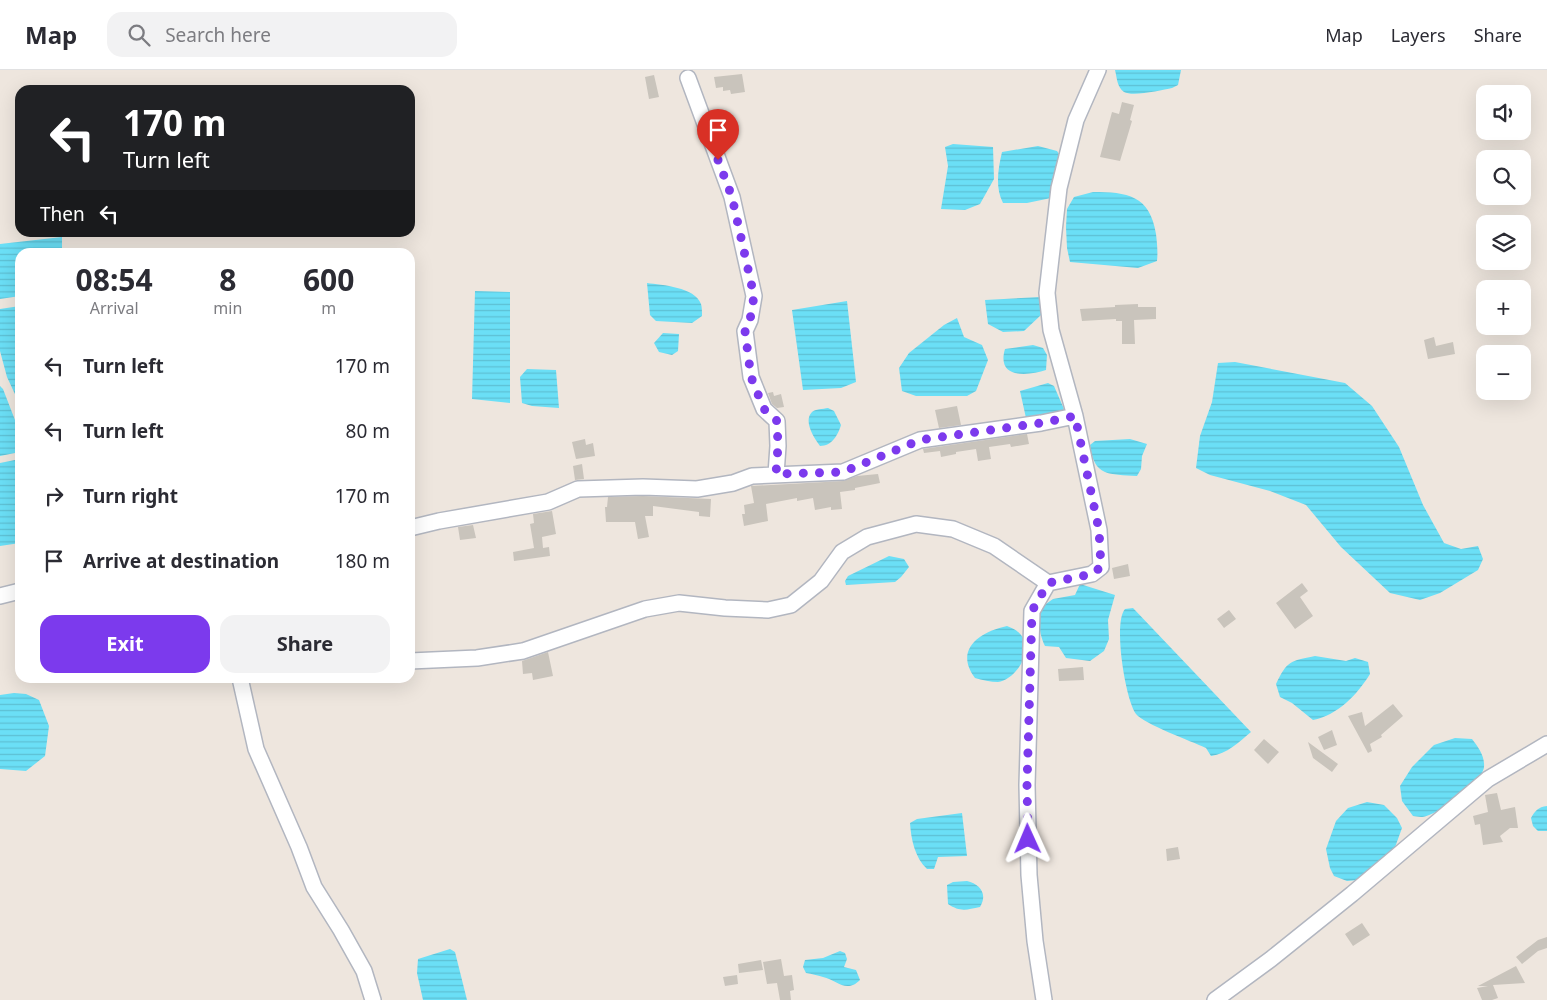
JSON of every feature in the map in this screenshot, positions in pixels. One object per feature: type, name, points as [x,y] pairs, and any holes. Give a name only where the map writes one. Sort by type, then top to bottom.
[{"type":"street","points":[[415,661],[477,658],[523,650],[645,609],[679,603],[768,610],[791,605],[821,581],[842,552],[867,537],[916,524],[953,529],[994,546],[1048,583],[1092,574],[1101,567],[1099,530],[1075,416],[1050,330],[1047,292],[1059,188],[1076,120],[1098,70]]},
{"type":"street","points":[[688,78],[732,197],[747,263],[754,296],[750,320],[745,331],[751,377],[764,409],[777,421],[776,474]]},
{"type":"street","points":[[415,527],[548,502],[578,489],[643,486],[697,489],[733,483],[752,476],[843,472],[920,440],[1041,423],[1075,416]]},
{"type":"street","points":[[1044,1000],[1035,940],[1029,875],[1027,785],[1032,611],[1048,583]]},
{"type":"street","points":[[0,596],[15,592]]},
{"type":"street","points":[[241,683],[256,749],[314,886],[364,971],[373,1000]]},
{"type":"street","points":[[1215,1000],[1271,959],[1352,894],[1488,779],[1547,744]]},
{"type":"water","points":[[1115,70],[1181,70],[1178,85],[1148,93],[1134,94],[1124,92],[1120,88]]},
{"type":"water","points":[[953,144],[993,147],[994,179],[980,204],[965,210],[941,209],[948,166],[945,147]]},
{"type":"water","points":[[1038,146],[1057,151],[1061,157],[1051,198],[1027,203],[1003,203],[998,185],[998,172],[1002,152]]},
{"type":"water","points":[[1093,192],[1126,195],[1135,198],[1142,204],[1153,221],[1157,241],[1157,261],[1138,268],[1070,262],[1067,248],[1067,209],[1074,197]]},
{"type":"water","points":[[62,237],[62,248],[15,248],[15,297],[0,299],[0,244]]},
{"type":"water","points":[[647,283],[669,286],[692,294],[698,298],[701,304],[702,316],[692,323],[656,321],[650,315]]},
{"type":"water","points":[[475,291],[510,292],[510,403],[472,399]]},
{"type":"water","points":[[1041,297],[1041,315],[1024,331],[1003,332],[988,324],[985,300]]},
{"type":"water","points":[[847,301],[856,382],[841,388],[803,390],[792,310]]},
{"type":"water","points":[[15,307],[15,394],[7,377],[0,351],[0,309]]},
{"type":"water","points":[[957,318],[964,337],[982,345],[988,360],[976,391],[967,396],[916,396],[902,391],[899,368],[909,353],[944,325]]},
{"type":"water","points":[[663,333],[679,334],[678,351],[672,355],[659,352],[654,343]]},
{"type":"water","points":[[1033,345],[1043,348],[1047,355],[1046,370],[1023,374],[1015,373],[1005,366],[1003,359],[1005,349]]},
{"type":"water","points":[[1235,362],[1345,383],[1372,406],[1399,447],[1423,505],[1444,543],[1461,549],[1478,546],[1483,559],[1478,570],[1440,593],[1420,600],[1390,593],[1341,547],[1306,505],[1270,491],[1210,475],[1196,468],[1200,436],[1212,402],[1218,363]]},
{"type":"water","points":[[527,369],[556,370],[559,408],[532,406],[522,403],[520,377]]},
{"type":"water","points":[[1048,383],[1054,386],[1064,409],[1060,415],[1026,418],[1020,391]]},
{"type":"water","points":[[0,386],[3,389],[15,420],[15,453],[0,456]]},
{"type":"water","points":[[828,408],[834,411],[841,425],[831,442],[820,446],[810,429],[809,420],[813,411]]},
{"type":"water","points":[[1130,439],[1147,444],[1142,456],[1141,469],[1137,476],[1111,474],[1099,468],[1095,463],[1090,445],[1095,441]]},
{"type":"water","points":[[15,460],[15,544],[0,546],[0,463]]},
{"type":"water","points":[[889,556],[904,559],[909,567],[895,582],[846,585],[845,581],[848,576]]},
{"type":"water","points":[[1080,584],[1115,595],[1108,620],[1109,639],[1104,651],[1090,661],[1066,658],[1059,647],[1045,646],[1040,627],[1040,608],[1053,599],[1075,595]]},
{"type":"water","points":[[1133,608],[1251,732],[1228,750],[1211,756],[1206,748],[1158,727],[1136,714],[1128,693],[1120,644],[1122,617],[1125,609]]},
{"type":"water","points":[[1007,626],[1023,637],[1026,646],[1020,666],[1010,677],[998,682],[975,678],[969,668],[967,659],[973,644],[987,633]]},
{"type":"water","points":[[1315,656],[1346,661],[1355,658],[1368,662],[1370,674],[1353,696],[1339,709],[1313,720],[1292,703],[1280,697],[1276,684],[1290,663]]},
{"type":"water","points":[[26,694],[39,700],[49,726],[45,756],[26,771],[0,769],[0,695]]},
{"type":"water","points":[[1455,738],[1472,739],[1481,752],[1483,759],[1484,767],[1481,774],[1467,790],[1447,806],[1428,816],[1413,816],[1402,801],[1400,786],[1412,767],[1434,745]]},
{"type":"water","points":[[1367,802],[1384,805],[1397,818],[1402,828],[1394,850],[1358,880],[1347,881],[1334,876],[1330,868],[1326,849],[1336,821],[1348,808]]},
{"type":"water","points":[[1547,806],[1547,831],[1538,831],[1533,826],[1531,818],[1541,807]]},
{"type":"water","points":[[962,813],[967,856],[938,857],[934,869],[927,869],[919,859],[914,848],[910,823],[917,819]]},
{"type":"water","points":[[967,881],[976,884],[983,894],[980,907],[963,910],[948,904],[947,885],[953,882]]},
{"type":"water","points":[[450,949],[455,952],[467,1000],[423,1000],[417,973],[418,959]]},
{"type":"water","points":[[840,951],[845,953],[847,959],[844,967],[856,970],[860,980],[855,984],[850,986],[841,985],[817,975],[806,973],[803,967],[805,960],[823,958]]},
{"type":"building","points":[[742,74],[745,92],[731,94],[730,90],[723,91],[723,87],[716,88],[714,77]]},
{"type":"building","points":[[654,75],[659,97],[649,99],[645,77]]},
{"type":"building","points":[[1122,102],[1134,105],[1130,120],[1132,121],[1120,161],[1100,157],[1112,112],[1119,114]]},
{"type":"building","points":[[1138,304],[1138,307],[1156,307],[1156,319],[1134,320],[1135,344],[1122,344],[1122,321],[1116,321],[1116,319],[1082,321],[1080,309]]},
{"type":"building","points":[[1434,337],[1436,346],[1453,342],[1455,354],[1428,359],[1424,340]]},
{"type":"building","points":[[773,392],[774,396],[781,394],[784,407],[777,408],[772,404],[768,393]]},
{"type":"building","points":[[957,406],[961,425],[939,428],[935,410]]},
{"type":"building","points":[[1027,434],[1029,444],[1011,447],[1010,444],[989,447],[991,459],[978,461],[976,449],[956,452],[956,454],[941,457],[940,451],[924,453],[923,449]]},
{"type":"building","points":[[585,439],[586,445],[593,443],[595,456],[576,459],[572,442]]},
{"type":"building","points":[[582,464],[584,479],[575,480],[573,466]]},
{"type":"building","points":[[878,474],[880,483],[840,492],[842,509],[831,510],[831,507],[815,510],[813,498],[797,501],[797,498],[766,504],[768,521],[744,526],[742,514],[745,514],[744,505],[754,503],[751,486],[843,481],[857,476]]},
{"type":"building","points":[[643,496],[711,499],[710,517],[699,516],[699,512],[653,506],[653,516],[645,516],[649,537],[638,539],[635,522],[606,522],[605,507],[607,507],[608,497]]},
{"type":"building","points":[[552,511],[556,534],[542,537],[543,548],[549,547],[550,556],[514,561],[513,552],[534,548],[530,524],[534,523],[533,514]]},
{"type":"building","points":[[473,525],[476,538],[460,540],[458,527]]},
{"type":"building","points":[[1128,564],[1130,576],[1114,579],[1112,568]]},
{"type":"building","points":[[1302,583],[1308,591],[1300,597],[1313,616],[1295,629],[1276,603]]},
{"type":"building","points":[[1229,610],[1236,619],[1224,628],[1217,619]]},
{"type":"building","points":[[548,652],[553,676],[533,680],[532,673],[523,674],[522,661]]},
{"type":"building","points":[[1083,667],[1084,680],[1059,681],[1058,669]]},
{"type":"building","points":[[1393,704],[1403,716],[1381,735],[1382,737],[1370,744],[1372,751],[1368,753],[1348,716],[1362,712],[1365,726]]},
{"type":"building","points":[[1332,730],[1337,745],[1324,750],[1318,737]]},
{"type":"building","points":[[1264,739],[1279,752],[1268,764],[1254,750]]},
{"type":"building","points":[[1308,742],[1338,764],[1332,772],[1313,758]]},
{"type":"building","points":[[1497,793],[1501,810],[1515,807],[1518,828],[1510,828],[1500,836],[1503,842],[1483,845],[1480,824],[1475,825],[1473,816],[1488,812],[1485,795]]},
{"type":"building","points":[[1178,847],[1180,859],[1167,861],[1166,849]]},
{"type":"building","points":[[1362,923],[1370,935],[1353,946],[1345,934]]},
{"type":"building","points":[[1547,937],[1547,948],[1538,951],[1522,964],[1516,957],[1538,940]]},
{"type":"building","points":[[781,959],[784,976],[792,975],[794,990],[790,991],[791,1000],[780,1000],[777,983],[767,984],[763,962]]},
{"type":"building","points":[[761,960],[763,970],[739,973],[738,964]]},
{"type":"building","points":[[1516,966],[1525,983],[1493,985],[1498,998],[1482,1000],[1477,988],[1488,986],[1478,986]]},
{"type":"building","points":[[737,975],[738,984],[725,986],[723,977]]},
{"type":"route","points":[[718,160],[732,197],[754,296],[750,320],[745,331],[746,340],[751,377],[764,409],[777,421],[776,474],[843,472],[903,445],[920,440],[1041,423],[1075,416],[1099,530],[1101,567],[1092,574],[1066,581],[1048,583],[1032,611],[1027,785],[1028,839]]}]
